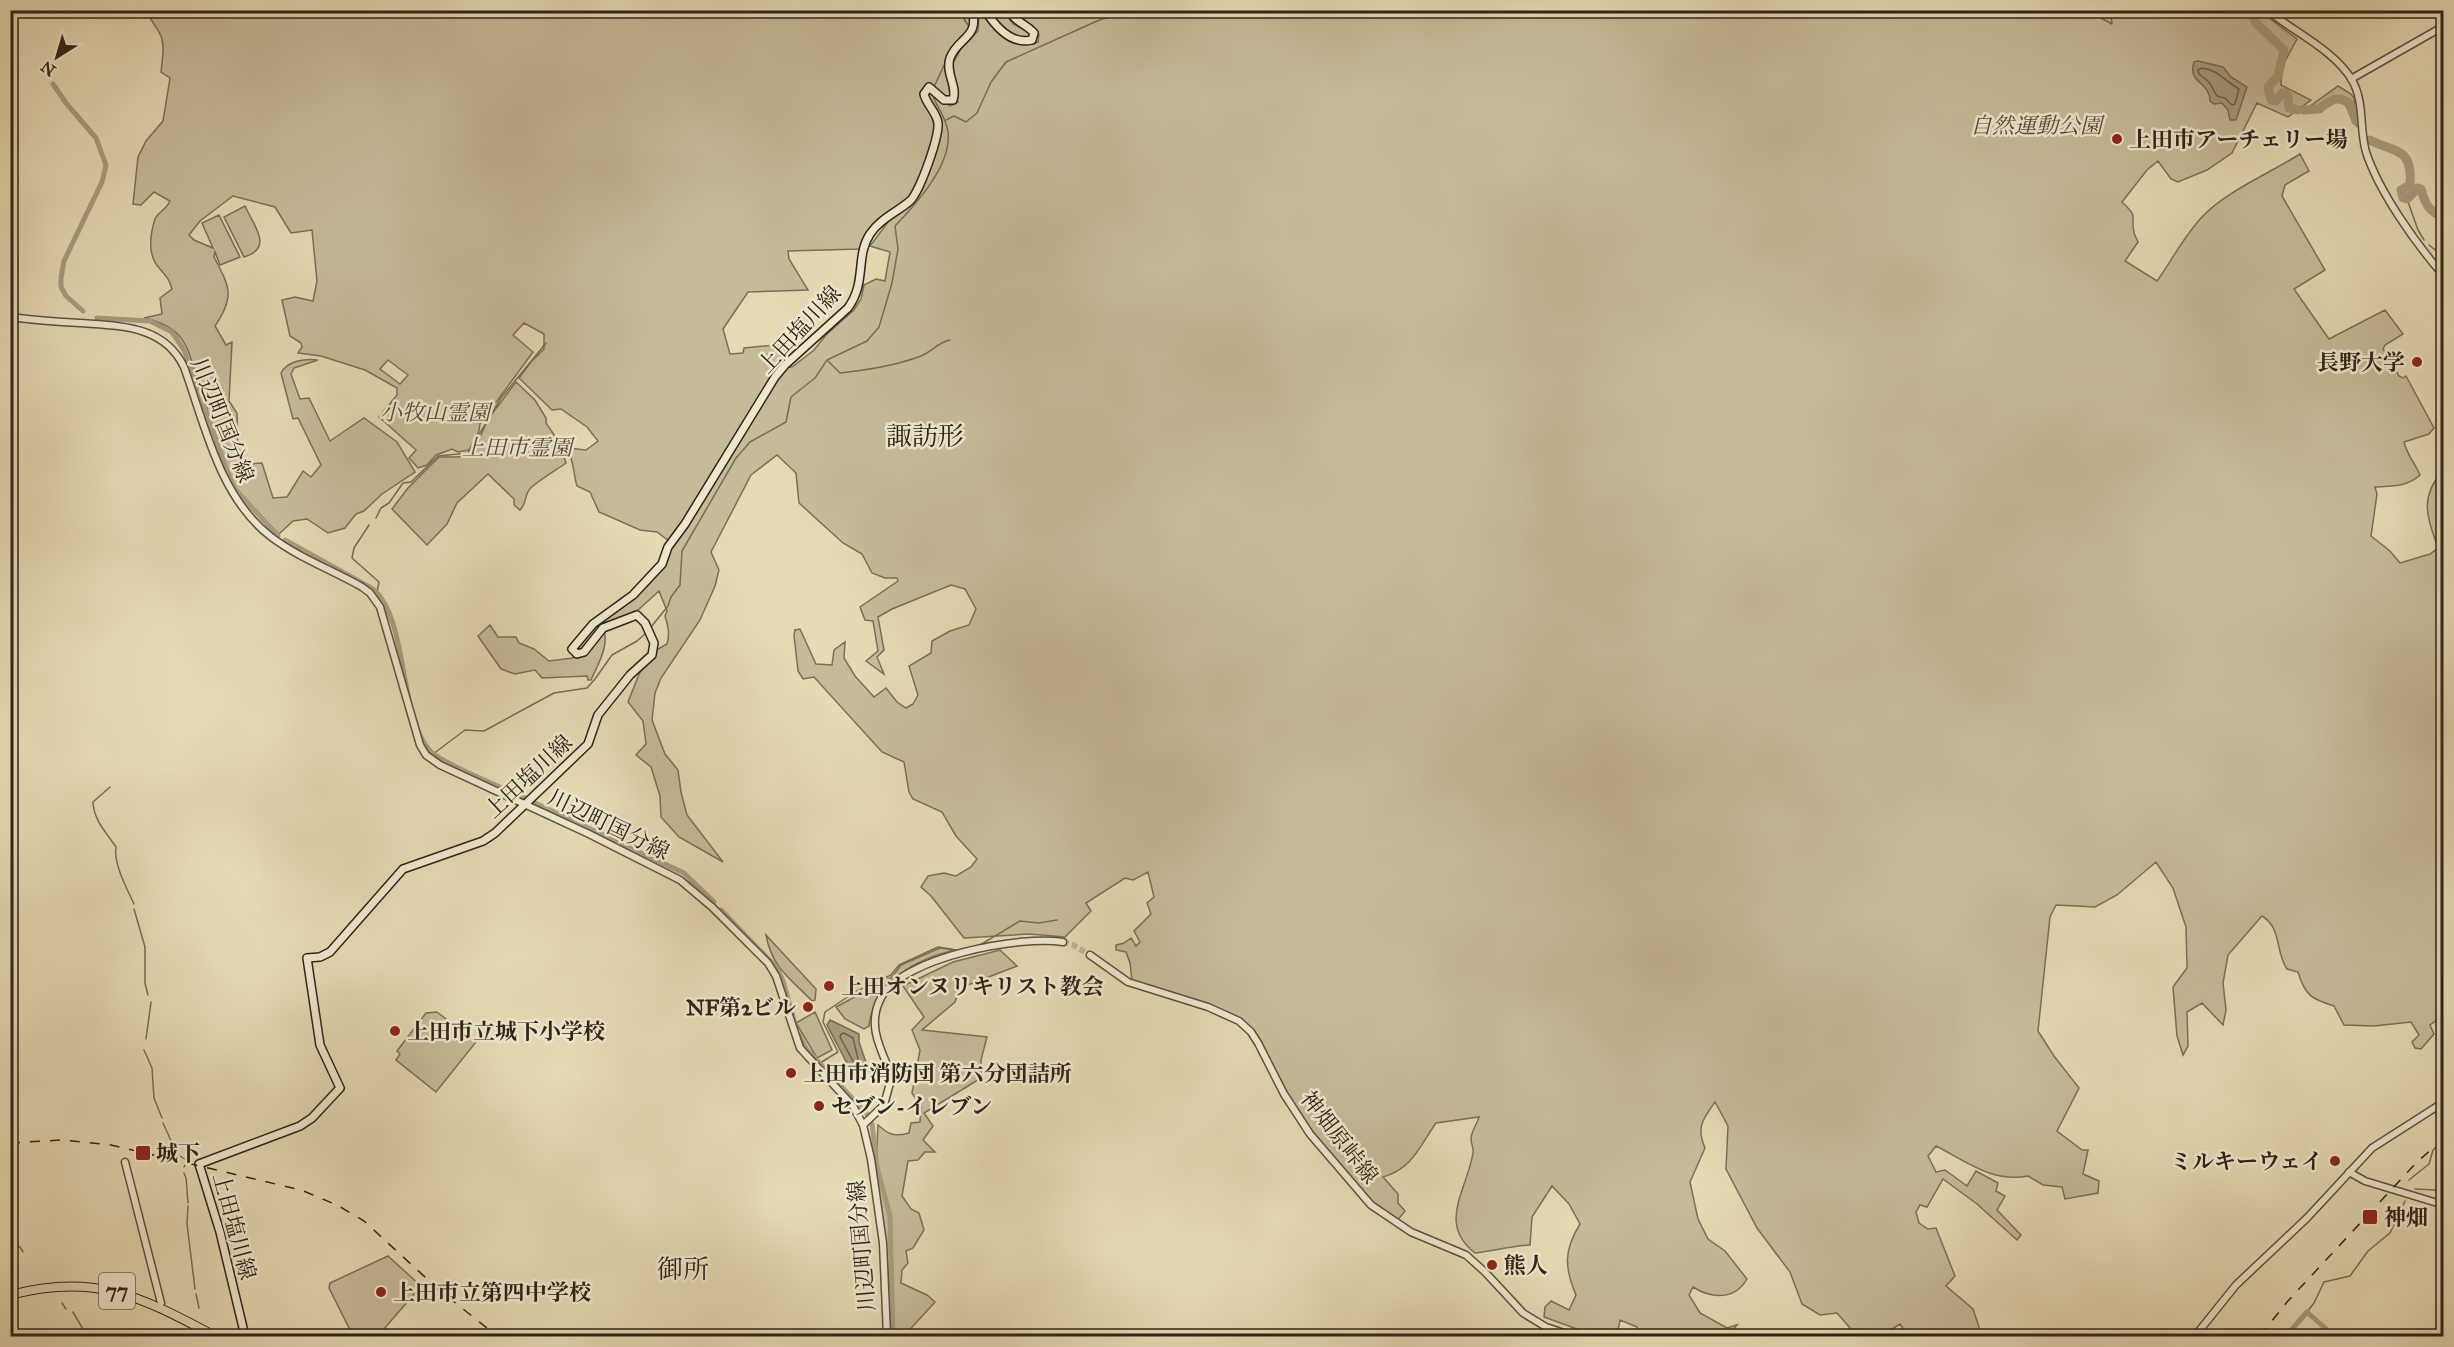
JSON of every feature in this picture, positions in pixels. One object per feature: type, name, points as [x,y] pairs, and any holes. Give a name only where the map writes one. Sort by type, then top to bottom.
[{"type":"main road","name":"上田塩川線","points":[[245,1336],[220,1232],[199,1164],[300,1126],[312,1118],[340,1088],[320,1044],[307,958],[320,957],[330,952],[403,869],[483,841],[511,819],[588,744],[598,714],[630,675],[649,660],[654,647],[645,623],[637,615],[603,628],[595,635],[587,650],[580,654],[575,653],[572,649],[593,624],[633,595],[662,564],[668,547],[685,524],[775,377],[785,365],[848,308],[855,298],[860,282],[861,259],[870,234],[911,200],[918,191],[928,164],[938,124],[924,94],[929,87],[944,100],[948,102],[953,100],[955,95],[948,71],[949,64],[954,51],[973,30],[975,22],[972,10]]},
{"type":"main road","points":[[985,10],[997,27],[1007,35],[1021,40],[1032,40],[1034,33],[1032,30],[1017,22],[1008,10]]},
{"type":"main road","name":"77","points":[[10,1295],[48,1287],[96,1287],[147,1301],[215,1336]]},
{"type":"street","points":[[2267,10],[2342,66],[2351,79],[2361,107],[2365,148],[2373,170],[2420,248],[2444,276]]},
{"type":"street","points":[[2351,79],[2444,26]]},
{"type":"street","name":"川辺町国分線","points":[[10,318],[137,328],[158,337],[171,348],[184,366],[221,471],[237,500],[262,529],[280,543],[362,587],[374,597],[384,618],[415,734],[426,755],[440,765],[671,875],[712,907],[768,963],[776,976],[800,1048],[853,1106],[863,1125],[871,1159],[883,1244],[887,1336]]},
{"type":"street","points":[[888,1067],[874,1024],[884,992],[899,978],[927,964],[979,950],[1040,940],[1063,942]]},
{"type":"street","name":"神畑原峠線","points":[[1090,955],[1128,982],[1217,1011],[1239,1021],[1251,1032],[1258,1043],[1284,1094],[1310,1134],[1371,1205],[1411,1233],[1466,1255],[1523,1313],[1546,1327],[1573,1336]]},
{"type":"street","points":[[863,1125],[884,1105],[890,1083]]},
{"type":"street","points":[[2195,1336],[2236,1285],[2307,1218],[2378,1142],[2444,1102]]},
{"type":"street","points":[[125,1162],[161,1303]]},
{"type":"street","points":[[2349,1172],[2366,1181],[2444,1204]]},
{"type":"green space","name":"小牧山霊園","points":[[970,10],[972,19],[968,32],[949,52],[946,59],[946,74],[952,97],[947,98],[931,85],[922,97],[935,128],[925,166],[911,195],[884,216],[860,249],[788,251],[789,259],[808,290],[748,292],[723,329],[730,354],[743,353],[744,348],[785,344],[784,359],[684,523],[669,541],[657,532],[640,530],[599,512],[590,492],[577,486],[567,448],[586,450],[598,441],[587,427],[561,409],[552,410],[519,378],[544,349],[544,334],[524,323],[513,335],[533,352],[480,424],[479,431],[469,450],[458,452],[452,449],[436,455],[427,465],[418,468],[409,458],[416,450],[379,417],[397,395],[397,388],[365,370],[321,356],[298,353],[302,347],[301,343],[290,336],[282,300],[295,297],[313,301],[317,281],[312,230],[291,233],[275,207],[233,196],[200,221],[189,235],[194,240],[213,248],[202,223],[219,215],[240,257],[220,265],[215,252],[214,257],[227,284],[226,307],[215,326],[226,345],[232,342],[229,401],[237,413],[238,448],[249,464],[262,463],[273,498],[287,497],[303,471],[311,477],[321,465],[298,418],[293,419],[281,373],[287,366],[297,361],[318,360],[294,368],[291,374],[300,399],[309,398],[330,441],[364,418],[397,442],[415,472],[382,494],[364,511],[356,514],[345,528],[328,533],[307,519],[293,521],[279,534],[241,496],[231,479],[207,412],[208,388],[200,390],[184,343],[170,328],[144,318],[162,314],[160,298],[172,289],[168,278],[156,264],[151,252],[155,219],[170,201],[154,192],[141,205],[133,204],[138,157],[146,141],[163,121],[170,78],[161,72],[163,52],[161,36],[146,11]],"holes":[[[388,360],[408,375],[400,384],[380,369]]]},
{"type":"green space","name":"自然運動公園","points":[[975,11],[984,11],[1008,35],[1015,40],[1030,44],[1038,42],[1039,34],[1010,11],[2260,11],[2297,39],[2282,67],[2281,85],[2311,100],[2288,117],[2257,103],[2232,153],[2207,170],[2178,182],[2171,179],[2158,161],[2147,170],[2122,202],[2133,214],[2134,233],[2138,242],[2125,261],[2157,281],[2189,232],[2212,208],[2235,191],[2300,154],[2309,171],[2285,185],[2282,196],[2325,270],[2294,289],[2329,339],[2385,310],[2403,334],[2385,345],[2383,349],[2399,376],[2403,378],[2406,376],[2434,428],[2429,434],[2404,442],[2420,475],[2405,484],[2375,487],[2377,494],[2371,536],[2390,551],[2400,563],[2430,554],[2438,548],[2427,508],[2435,480],[2443,470],[2444,810],[2437,812],[2436,820],[2444,823],[2443,1016],[2430,1025],[2434,1034],[2421,1049],[2415,1048],[2412,1042],[2419,1035],[2411,1022],[2374,1026],[2344,1025],[2334,1006],[2310,995],[2303,986],[2298,972],[2287,969],[2273,927],[2262,916],[2228,955],[2223,983],[2226,1010],[2223,1025],[2202,1003],[2187,1012],[2188,1046],[2183,1055],[2177,1036],[2173,987],[2187,968],[2186,927],[2173,888],[2156,862],[2117,895],[2095,907],[2056,905],[2050,917],[2038,1031],[2079,1088],[2057,1131],[2082,1150],[2088,1150],[2083,1174],[2099,1181],[2098,1193],[2065,1199],[2062,1187],[2043,1185],[2028,1176],[1991,1174],[1936,1146],[1928,1156],[1936,1172],[1945,1170],[1967,1186],[1976,1171],[1998,1183],[1996,1191],[2005,1196],[1997,1210],[2021,1235],[2017,1240],[1977,1204],[1943,1179],[1927,1207],[1920,1205],[1916,1212],[1919,1223],[1928,1229],[1936,1228],[1955,1276],[1946,1286],[1973,1309],[1982,1336],[1908,1336],[1900,1324],[1881,1336],[1857,1336],[1837,1313],[1820,1315],[1802,1304],[1790,1272],[1757,1228],[1726,1169],[1728,1126],[1715,1102],[1702,1123],[1701,1134],[1705,1148],[1690,1182],[1698,1219],[1708,1239],[1725,1251],[1747,1279],[1742,1286],[1730,1294],[1708,1294],[1693,1287],[1689,1295],[1700,1313],[1727,1328],[1737,1325],[1728,1336],[1707,1336],[1705,1333],[1671,1331],[1670,1336],[1637,1336],[1637,1327],[1620,1320],[1617,1336],[1596,1336],[1544,1317],[1545,1307],[1551,1301],[1569,1310],[1576,1295],[1569,1276],[1568,1259],[1571,1242],[1580,1224],[1569,1204],[1552,1186],[1532,1217],[1530,1245],[1475,1253],[1464,1242],[1458,1230],[1456,1218],[1473,1153],[1471,1136],[1479,1117],[1436,1123],[1414,1156],[1402,1168],[1383,1177],[1398,1194],[1398,1203],[1405,1211],[1396,1222],[1384,1215],[1312,1131],[1242,1022],[1132,981],[1126,952],[1116,950],[1116,945],[1131,938],[1136,946],[1140,942],[1134,931],[1151,914],[1147,903],[1154,897],[1148,872],[1133,880],[1125,878],[1086,903],[1091,911],[1065,937],[1029,934],[964,938],[931,896],[921,887],[928,876],[944,873],[956,876],[971,867],[977,859],[956,836],[942,812],[913,799],[909,792],[904,762],[882,752],[814,677],[803,679],[798,671],[794,635],[795,630],[800,629],[816,664],[832,665],[834,650],[845,642],[844,658],[855,676],[874,697],[886,688],[897,702],[906,708],[913,704],[918,695],[909,666],[931,653],[932,641],[950,631],[969,625],[976,609],[965,589],[951,585],[892,609],[878,617],[884,650],[877,657],[884,674],[866,661],[878,651],[873,621],[865,620],[860,607],[898,581],[897,578],[885,578],[872,573],[862,554],[843,543],[799,503],[796,473],[777,455],[751,475],[711,552],[719,570],[715,586],[700,620],[661,678],[655,693],[652,720],[665,754],[678,770],[687,815],[723,862],[679,837],[661,817],[660,796],[651,767],[636,755],[646,744],[643,721],[628,702],[640,672],[658,649],[667,644],[668,630],[665,616],[667,611],[659,591],[638,610],[603,626],[604,647],[591,680],[588,680],[587,676],[542,678],[535,670],[515,674],[501,669],[478,636],[490,625],[498,637],[516,637],[519,643],[534,649],[549,661],[573,658],[582,638],[664,566],[669,548],[777,379],[787,367],[792,367],[814,350],[826,335],[854,310],[861,299],[864,285],[876,279],[885,281],[890,252],[870,246],[888,222],[914,201],[922,190],[939,134],[928,94],[930,92],[950,106],[958,102],[953,83],[953,63],[962,47],[978,31],[979,18]]},
{"type":"green space","points":[[988,11],[1004,11],[1013,24],[1029,32],[1030,37],[1011,34]]},
{"type":"green space","points":[[2338,86],[2354,98],[2357,127],[2344,102],[2333,101],[2321,112],[2302,112]]},
{"type":"green space","points":[[245,206],[257,229],[260,242],[253,253],[244,257],[224,217]]},
{"type":"green space","name":"上田市霊園","points":[[516,382],[535,400],[546,418],[546,423],[559,442],[566,463],[530,489],[520,510],[514,505],[514,499],[488,474],[457,503],[447,524],[427,545],[392,509],[408,488],[439,457],[469,455],[478,442],[488,419]]},
{"type":"green space","points":[[766,935],[816,989],[815,1000],[812,1001],[777,964]]},
{"type":"green space","points":[[940,948],[955,950],[925,960],[899,975],[879,997],[872,1011],[869,1026],[864,1029],[845,1019],[836,1007],[892,977],[901,965]]},
{"type":"green space","points":[[1000,950],[1017,966],[960,988],[955,1002],[922,1030],[987,1037],[981,1060],[981,1078],[924,1113],[933,1126],[923,1140],[935,1152],[925,1152],[918,1160],[908,1161],[902,1196],[911,1209],[919,1213],[924,1230],[913,1248],[906,1251],[908,1263],[902,1270],[901,1283],[927,1295],[935,1302],[904,1336],[895,1336],[884,1233],[875,1184],[878,1125],[889,1133],[900,1135],[909,1133],[911,1123],[920,1122],[921,1106],[912,1093],[920,1050],[912,1030],[924,1017],[903,986],[953,962]]},
{"type":"green space","points":[[437,1012],[476,1042],[436,1092],[396,1060],[400,1054],[397,1051],[426,1013]]},
{"type":"green space","points":[[815,1012],[832,1050],[817,1058],[796,1023]]},
{"type":"green space","points":[[388,1256],[421,1286],[378,1336],[353,1336],[329,1288],[330,1283]]},
{"type":"water","points":[[2194,62],[2223,67],[2231,77],[2247,87],[2236,120],[2230,120],[2228,110],[2222,103],[2214,104],[2210,101],[2207,90],[2194,75]]},
{"type":"water","points":[[830,1020],[859,1034],[859,1042],[869,1071],[861,1075],[851,1071],[827,1025]]},
{"type":"waterway","points":[[963,10],[964,19],[970,28]]},
{"type":"waterway","points":[[946,120],[954,116],[966,122],[977,113],[991,82],[1006,62],[1097,21],[1129,10]]},
{"type":"waterway","points":[[2096,10],[2101,18],[2112,24]]},
{"type":"waterway","points":[[2110,10],[2112,23]]},
{"type":"waterway","points":[[2252,10],[2255,22],[2284,50],[2278,76],[2268,87],[2271,100],[2276,101],[2282,93],[2285,93],[2288,96],[2289,108],[2298,110]]},
{"type":"waterway","points":[[954,46],[961,36],[965,36]]},
{"type":"waterway","points":[[933,89],[946,61]]},
{"type":"waterway","points":[[53,84],[96,138],[106,165],[102,182],[64,261],[61,278],[61,287],[66,296],[83,311]]},
{"type":"waterway","points":[[651,627],[668,606],[671,597],[680,585],[682,551],[736,458],[750,442],[786,422],[791,397],[815,378],[827,360],[867,341],[879,327],[892,283],[898,249],[895,226],[931,183],[939,170],[948,145],[947,126],[932,93]]},
{"type":"waterway","points":[[2304,110],[2319,109],[2333,100],[2340,99],[2349,103],[2356,121]]},
{"type":"waterway","points":[[2370,140],[2400,153],[2409,164],[2410,185],[2401,190],[2403,198],[2407,199],[2418,188],[2421,189],[2431,210],[2444,216]]},
{"type":"waterway","points":[[2407,199],[2424,240]]},
{"type":"waterway","points":[[2429,245],[2444,257]]},
{"type":"waterway","points":[[97,318],[150,321],[172,332],[184,350],[235,489],[278,536]]},
{"type":"waterway","points":[[828,361],[840,373],[871,369],[921,356],[950,340]]},
{"type":"waterway","points":[[376,518],[381,508],[389,503],[403,483],[411,482],[438,456],[468,453],[501,398],[546,343]]},
{"type":"waterway","points":[[369,525],[354,548],[352,558],[379,582],[377,592]]},
{"type":"waterway","points":[[285,540],[373,589],[384,603],[393,622],[413,715],[420,735],[430,751],[460,769],[525,798]]},
{"type":"waterway","points":[[433,754],[465,730],[484,731],[554,693],[587,688],[612,655],[637,641],[646,633]]},
{"type":"waterway","points":[[110,787],[93,802],[94,809],[101,826],[116,847],[117,861],[124,884],[134,904]]},
{"type":"waterway","points":[[535,803],[616,841]]},
{"type":"waterway","points":[[622,844],[684,873],[714,902]]},
{"type":"waterway","points":[[134,909],[145,947],[145,983],[148,995]]},
{"type":"waterway","points":[[721,910],[777,968],[795,1024]]},
{"type":"waterway","points":[[820,1063],[838,1052],[823,1022],[825,1012],[855,992],[891,975],[899,965],[938,947],[957,950],[980,945],[1020,921],[1039,923],[1057,920]]},
{"type":"waterway","points":[[146,1039],[151,1002]]},
{"type":"waterway","points":[[799,1035],[807,1050],[867,1114]]},
{"type":"waterway","points":[[144,1050],[152,1068],[154,1098],[162,1118]]},
{"type":"waterway","points":[[2442,1096],[2444,1092]]},
{"type":"waterway","points":[[2409,1180],[2429,1164],[2433,1150],[2441,1142],[2437,1138],[2443,1108]]},
{"type":"waterway","points":[[163,1123],[177,1154],[186,1160]]},
{"type":"waterway","points":[[872,1124],[877,1167],[890,1216],[893,1336]]},
{"type":"waterway","points":[[184,1173],[188,1203]]},
{"type":"waterway","points":[[2415,1189],[2436,1190],[2444,1195]]},
{"type":"waterway","points":[[2307,1312],[2324,1282],[2350,1276],[2368,1251],[2390,1233],[2405,1201]]},
{"type":"waterway","points":[[188,1206],[187,1224],[195,1289]]},
{"type":"waterway","points":[[10,1243],[20,1247],[23,1252]]},
{"type":"waterway","points":[[2444,1293],[2444,1306]]},
{"type":"waterway","points":[[196,1294],[199,1308]]},
{"type":"waterway","points":[[62,1303],[66,1309]]},
{"type":"waterway","points":[[73,1312],[87,1336]]},
{"type":"waterway","points":[[2286,1336],[2307,1312],[2334,1336]]},
{"type":"tunnel","points":[[1063,942],[1090,955]]},
{"type":"tunnel","points":[[888,1067],[890,1083]]},
{"type":"railway","points":[[2260,1336],[2287,1302],[2416,1163],[2444,1138]]},
{"type":"railway","points":[[10,1143],[62,1140],[111,1145],[301,1190],[337,1205],[364,1221],[438,1289],[497,1336]]},
{"type":"place","name":"上田市アーチェリー場","points":[[2117,139]]},
{"type":"place","name":"長野大学","points":[[2417,362]]},
{"type":"place","name":"上田オンヌリキリスト教会","points":[[829,986]]},
{"type":"place","name":"NF第2ビル","points":[[808,1007]]},
{"type":"place","name":"上田市立城下小学校","points":[[395,1031]]},
{"type":"place","name":"上田市消防団 第六分団詰所","points":[[791,1073]]},
{"type":"place","name":"セブン-イレブン","points":[[819,1106]]},
{"type":"place","name":"城下","points":[[143,1153]]},
{"type":"place","name":"ミルキーウェイ","points":[[2335,1161]]},
{"type":"place","name":"神畑","points":[[2370,1217]]},
{"type":"place","name":"熊人","points":[[1492,1265]]},
{"type":"place","name":"上田市立第四中学校","points":[[381,1292]]},
{"type":"district","name":"諏訪形","points":[[925,436]]},
{"type":"district","name":"御所","points":[[683,1269]]}]
